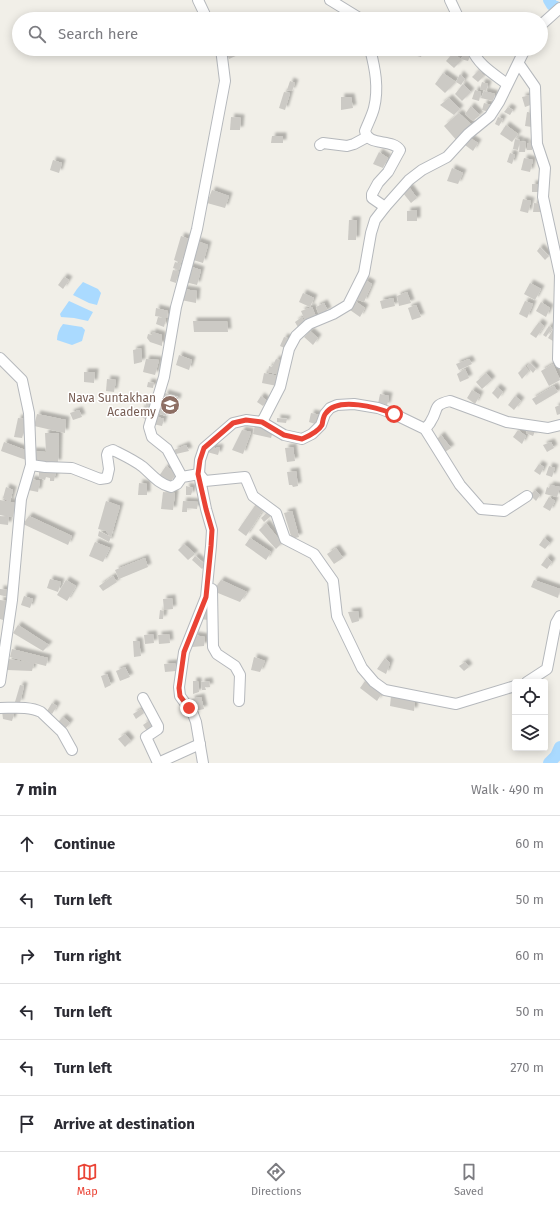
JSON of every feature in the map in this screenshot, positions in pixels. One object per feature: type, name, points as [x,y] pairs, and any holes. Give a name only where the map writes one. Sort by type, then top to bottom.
[{"type":"street","points":[[198,0],[204,12]]},
{"type":"street","points":[[330,0],[350,12]]},
{"type":"street","points":[[450,0],[456,12]]},
{"type":"street","points":[[548,19],[560,8]]},
{"type":"street","points":[[182,477],[167,449],[152,438],[149,427],[164,377],[176,307],[197,229],[225,81],[222,56]]},
{"type":"street","points":[[372,56],[376,72],[375,100],[374,108],[365,131],[369,139],[394,145],[400,150],[388,172],[378,183],[372,194],[372,198],[385,207]]},
{"type":"street","points":[[475,56],[481,63],[507,84]]},
{"type":"street","points":[[262,422],[280,387],[289,349],[296,336],[309,324],[333,314],[348,304],[364,273],[375,220],[409,180],[422,170],[447,157],[468,134],[490,116],[499,102],[522,56]]},
{"type":"street","points":[[519,64],[535,87],[537,144],[545,168],[543,196],[560,275],[558,360],[560,363]]},
{"type":"street","points":[[320,145],[323,143],[351,145],[367,137]]},
{"type":"street","points":[[0,358],[22,380],[29,413],[31,465],[21,499],[12,600],[0,682]]},
{"type":"street","points":[[425,429],[431,421],[435,408],[442,403],[450,401],[507,422],[548,428],[560,425]]},
{"type":"street","points":[[203,763],[195,718],[180,696],[179,688],[184,652],[206,597],[212,530],[198,474],[200,460],[204,448],[233,423],[246,420],[262,422],[284,435],[302,439],[312,434],[321,425],[325,414],[330,408],[338,405],[354,404],[378,408],[425,429],[460,485],[480,509],[504,511],[527,496]]},
{"type":"street","points":[[31,465],[72,468],[100,479],[106,478],[109,469],[107,455],[108,452],[113,450],[131,459],[162,485],[170,487],[177,484],[182,477],[198,474]]},
{"type":"street","points":[[198,474],[205,481],[245,478],[253,496],[276,513],[285,539],[314,554],[333,581],[337,616],[362,668],[374,682],[385,690],[456,704],[512,687]]},
{"type":"street","points":[[209,561],[212,574],[213,647],[217,654],[234,666],[240,675],[239,701]]},
{"type":"street","points":[[531,679],[547,669],[556,623],[560,616]]},
{"type":"street","points":[[143,698],[158,726],[158,729],[146,738],[158,763],[200,744]]},
{"type":"street","points":[[0,708],[37,709],[62,732],[72,750]]},
{"type":"water","points":[[83,282],[98,289],[101,293],[97,305],[89,303],[73,295]]},
{"type":"water","points":[[69,301],[93,312],[88,321],[61,317],[60,314]]},
{"type":"water","points":[[63,324],[82,327],[85,330],[82,341],[72,345],[57,340],[58,332]]},
{"type":"building","points":[[228,56],[236,56],[229,59]]},
{"type":"building","points":[[450,56],[457,56],[462,60],[454,68],[446,61]]},
{"type":"building","points":[[462,56],[470,56],[468,61],[461,59]]},
{"type":"building","points":[[479,70],[484,76],[478,82],[472,77]]},
{"type":"building","points":[[443,73],[456,82],[445,93],[435,84]]},
{"type":"building","points":[[460,74],[465,79],[461,85],[456,82]]},
{"type":"building","points":[[290,81],[295,83],[292,91],[287,90]]},
{"type":"building","points":[[482,82],[488,84],[486,91],[480,89]]},
{"type":"building","points":[[463,84],[471,92],[462,101],[455,94]]},
{"type":"building","points":[[475,90],[481,92],[479,101],[472,99]]},
{"type":"building","points":[[484,91],[495,94],[493,101],[481,98]]},
{"type":"building","points":[[284,92],[290,93],[285,110],[279,108]]},
{"type":"building","points":[[531,95],[533,104],[525,107],[522,97]]},
{"type":"building","points":[[341,97],[351,97],[353,108],[341,110]]},
{"type":"building","points":[[449,98],[460,109],[454,115],[440,105]]},
{"type":"building","points":[[484,103],[491,105],[489,112],[482,110]]},
{"type":"building","points":[[471,106],[480,115],[473,121],[465,114]]},
{"type":"building","points":[[508,107],[513,110],[510,115],[504,112]]},
{"type":"building","points":[[527,112],[534,113],[532,127],[525,126]]},
{"type":"building","points":[[459,113],[473,126],[458,142],[444,126]]},
{"type":"building","points":[[231,117],[241,118],[240,130],[230,130]]},
{"type":"building","points":[[498,117],[503,119],[499,126],[495,124]]},
{"type":"building","points":[[506,125],[518,134],[512,142],[500,134]]},
{"type":"building","points":[[272,136],[283,136],[283,143],[271,143]]},
{"type":"building","points":[[470,138],[478,143],[473,151],[465,145]]},
{"type":"building","points":[[515,139],[520,140],[518,150],[513,149]]},
{"type":"building","points":[[520,141],[526,142],[525,152],[519,152]]},
{"type":"building","points":[[527,143],[532,143],[532,150],[527,150]]},
{"type":"building","points":[[379,152],[388,158],[383,168],[373,164]]},
{"type":"building","points":[[510,153],[515,155],[512,164],[507,162]]},
{"type":"building","points":[[524,158],[533,160],[530,172],[521,170]]},
{"type":"building","points":[[53,160],[62,163],[59,173],[50,170]]},
{"type":"building","points":[[452,168],[463,173],[458,184],[447,181]]},
{"type":"building","points":[[532,184],[541,184],[540,192],[532,192]]},
{"type":"building","points":[[409,187],[417,198],[411,203],[403,193]]},
{"type":"building","points":[[212,190],[229,196],[225,208],[207,203]]},
{"type":"building","points":[[523,199],[531,201],[528,213],[520,211]]},
{"type":"building","points":[[534,203],[543,204],[543,212],[533,212]]},
{"type":"building","points":[[417,210],[417,221],[407,221],[407,211]]},
{"type":"building","points":[[349,220],[357,220],[356,240],[348,240]]},
{"type":"building","points":[[181,236],[189,239],[181,263],[174,260]]},
{"type":"building","points":[[197,241],[208,245],[203,263],[190,259]]},
{"type":"building","points":[[540,247],[549,256],[545,260],[537,251]]},
{"type":"building","points":[[175,262],[181,264],[179,270],[173,268]]},
{"type":"building","points":[[189,266],[201,270],[197,285],[185,282]]},
{"type":"building","points":[[173,270],[179,271],[176,283],[170,281]]},
{"type":"building","points":[[64,277],[69,280],[63,289],[58,285]]},
{"type":"building","points":[[365,280],[372,284],[364,302],[356,299]]},
{"type":"building","points":[[530,283],[541,289],[535,300],[524,294]]},
{"type":"building","points":[[183,289],[197,291],[196,303],[181,300]]},
{"type":"building","points":[[407,292],[411,303],[399,306],[397,296]]},
{"type":"building","points":[[303,293],[314,298],[310,307],[299,302]]},
{"type":"building","points":[[393,298],[395,306],[382,309],[380,301]]},
{"type":"building","points":[[355,301],[365,308],[360,317],[350,310]]},
{"type":"building","points":[[525,301],[533,304],[527,318],[519,314]]},
{"type":"building","points":[[541,302],[550,308],[546,317],[536,311]]},
{"type":"building","points":[[324,303],[328,311],[319,315],[316,307]]},
{"type":"building","points":[[416,305],[421,317],[412,320],[408,308]]},
{"type":"building","points":[[312,307],[317,319],[306,323],[301,311]]},
{"type":"building","points":[[156,308],[168,311],[167,318],[155,316]]},
{"type":"building","points":[[158,317],[166,319],[164,327],[156,324]]},
{"type":"building","points":[[302,317],[305,323],[299,329],[295,322]]},
{"type":"building","points":[[193,321],[227,321],[228,332],[194,332]]},
{"type":"building","points":[[539,322],[544,326],[536,338],[530,334]]},
{"type":"building","points":[[549,326],[552,328],[546,337],[543,335]]},
{"type":"building","points":[[554,328],[558,330],[553,341],[548,338]]},
{"type":"building","points":[[310,331],[318,338],[313,345],[304,337]]},
{"type":"building","points":[[152,332],[162,335],[162,346],[150,342],[147,338],[148,334],[152,335]]},
{"type":"building","points":[[284,337],[291,339],[287,349],[280,346]]},
{"type":"building","points":[[141,348],[142,362],[134,364],[133,350]]},
{"type":"building","points":[[179,355],[192,360],[189,370],[176,365]]},
{"type":"building","points":[[146,359],[159,360],[155,375],[143,372]]},
{"type":"building","points":[[276,359],[283,361],[280,375],[268,372],[269,366],[272,367]]},
{"type":"building","points":[[469,359],[472,364],[459,370],[456,364]]},
{"type":"building","points":[[530,363],[536,369],[533,373],[527,366]]},
{"type":"building","points":[[553,364],[560,380],[549,386],[541,371]]},
{"type":"building","points":[[525,366],[529,371],[522,379],[518,373]]},
{"type":"building","points":[[465,369],[469,378],[460,382],[457,374]]},
{"type":"building","points":[[84,372],[95,372],[94,383],[84,382]]},
{"type":"building","points":[[264,373],[279,376],[277,386],[262,383]]},
{"type":"building","points":[[486,373],[492,380],[482,389],[476,382]]},
{"type":"building","points":[[107,379],[116,380],[114,392],[106,391]]},
{"type":"building","points":[[148,382],[154,383],[153,388],[147,387]]},
{"type":"building","points":[[554,386],[558,392],[536,405],[532,399]]},
{"type":"building","points":[[497,387],[503,392],[498,399],[492,393]]},
{"type":"building","points":[[472,390],[480,395],[475,404],[467,398]]},
{"type":"building","points":[[165,393],[178,397],[177,402],[167,399],[167,401],[163,400]]},
{"type":"building","points":[[380,394],[389,396],[387,406],[378,404]]},
{"type":"building","points":[[261,396],[267,401],[263,406],[257,402]]},
{"type":"building","points":[[515,396],[521,401],[514,410],[508,405]]},
{"type":"building","points":[[147,401],[153,402],[152,409],[145,407]]},
{"type":"building","points":[[560,405],[560,414],[557,415],[555,407]]},
{"type":"building","points":[[159,407],[168,410],[166,416],[157,413]]},
{"type":"building","points":[[141,408],[149,410],[146,419],[140,417],[141,413],[144,414],[144,412],[141,412]]},
{"type":"building","points":[[79,410],[82,417],[73,420],[70,413]]},
{"type":"building","points":[[311,413],[321,415],[318,425],[309,422]]},
{"type":"building","points":[[37,414],[66,420],[65,433],[34,426]]},
{"type":"building","points":[[155,416],[164,419],[162,426],[153,424]]},
{"type":"building","points":[[18,418],[28,419],[22,438],[14,437]]},
{"type":"building","points":[[277,418],[287,419],[286,423],[277,422]]},
{"type":"building","points":[[255,425],[273,431],[271,438],[253,434]]},
{"type":"building","points":[[529,425],[536,429],[533,436],[526,433]]},
{"type":"building","points":[[242,430],[251,432],[243,454],[232,450]]},
{"type":"building","points":[[518,430],[526,436],[522,444],[513,437]]},
{"type":"building","points":[[45,433],[59,433],[58,463],[32,462],[32,451],[46,452]]},
{"type":"building","points":[[441,435],[451,448],[445,452],[436,440]]},
{"type":"building","points":[[4,442],[28,451],[26,460],[1,451]]},
{"type":"building","points":[[551,442],[554,448],[547,452],[543,445]]},
{"type":"building","points":[[186,445],[189,451],[176,454],[174,450]]},
{"type":"building","points":[[214,446],[213,447],[216,449],[216,447],[220,448],[218,455],[207,452]]},
{"type":"building","points":[[293,447],[295,461],[287,462],[285,448]]},
{"type":"building","points":[[539,464],[544,467],[540,475],[534,471]]},
{"type":"building","points":[[166,466],[176,473],[170,483],[159,476]]},
{"type":"building","points":[[549,466],[555,468],[552,477],[546,475]]},
{"type":"building","points":[[56,471],[54,481],[50,481],[50,478],[46,477],[45,480],[39,478],[39,472]]},
{"type":"building","points":[[296,471],[298,486],[293,487],[292,485],[289,485],[287,472]]},
{"type":"building","points":[[31,479],[40,481],[38,492],[28,490]]},
{"type":"building","points":[[139,483],[147,484],[147,495],[138,495]]},
{"type":"building","points":[[550,485],[560,487],[557,497],[545,494],[547,487],[549,488]]},
{"type":"building","points":[[186,486],[193,488],[191,495],[186,495]]},
{"type":"building","points":[[6,487],[13,490],[10,502],[3,498]]},
{"type":"building","points":[[535,490],[540,495],[536,501],[530,495]]},
{"type":"building","points":[[163,492],[175,493],[173,510],[161,509]]},
{"type":"building","points":[[549,497],[555,501],[550,511],[543,507]]},
{"type":"building","points":[[0,500],[15,503],[13,517],[0,515]]},
{"type":"building","points":[[106,501],[120,506],[111,537],[106,531],[98,529]]},
{"type":"building","points":[[183,501],[198,502],[197,509],[187,508],[187,512],[182,512]]},
{"type":"building","points":[[256,504],[263,510],[246,536],[238,530]]},
{"type":"building","points":[[270,510],[274,513],[264,522],[261,518]]},
{"type":"building","points":[[292,511],[299,537],[292,539],[284,513]]},
{"type":"building","points":[[0,516],[9,517],[8,525],[0,524]]},
{"type":"building","points":[[29,516],[72,536],[68,545],[23,524]]},
{"type":"building","points":[[266,523],[282,543],[276,549],[259,530]]},
{"type":"building","points":[[99,531],[111,537],[109,542],[98,536]]},
{"type":"building","points":[[250,538],[271,552],[266,560],[245,545]]},
{"type":"building","points":[[544,538],[550,543],[545,549],[539,545]]},
{"type":"building","points":[[95,542],[110,548],[103,562],[89,556]]},
{"type":"building","points":[[184,544],[195,554],[188,560],[178,550]]},
{"type":"building","points":[[336,548],[343,558],[334,564],[327,554]]},
{"type":"building","points":[[195,556],[206,565],[202,569],[192,560]]},
{"type":"building","points":[[547,557],[552,562],[547,569],[541,565]]},
{"type":"building","points":[[145,558],[148,567],[119,579],[115,570]]},
{"type":"building","points":[[113,576],[117,582],[103,591],[99,586]]},
{"type":"building","points":[[50,579],[61,582],[58,592],[47,588]]},
{"type":"building","points":[[66,580],[76,586],[67,601],[57,595]]},
{"type":"building","points":[[221,580],[247,592],[240,602],[213,591]]},
{"type":"building","points":[[534,580],[560,589],[558,598],[531,587]]},
{"type":"building","points":[[0,589],[9,590],[8,597],[0,595]]},
{"type":"building","points":[[24,596],[33,599],[30,608],[21,605]]},
{"type":"building","points":[[172,598],[173,609],[164,610],[163,599]]},
{"type":"building","points":[[0,600],[7,601],[6,621],[0,619]]},
{"type":"building","points":[[160,610],[164,611],[163,619],[159,619]]},
{"type":"building","points":[[204,611],[210,614],[208,620],[201,619]]},
{"type":"building","points":[[358,611],[359,621],[352,623],[348,612]]},
{"type":"building","points":[[18,625],[49,645],[43,651],[13,633]]},
{"type":"building","points":[[153,634],[154,643],[145,644],[144,635]]},
{"type":"building","points":[[169,634],[170,643],[159,644],[158,635]]},
{"type":"building","points":[[194,635],[205,637],[204,646],[192,647]]},
{"type":"building","points":[[133,641],[139,641],[141,656],[134,657]]},
{"type":"building","points":[[12,649],[48,658],[46,666],[34,663],[32,671],[7,670],[9,659],[32,663],[10,657]]},
{"type":"building","points":[[254,657],[265,661],[260,672],[251,670]]},
{"type":"building","points":[[385,658],[390,663],[386,674],[377,669]]},
{"type":"building","points":[[465,662],[469,667],[464,671],[459,666]]},
{"type":"building","points":[[175,663],[176,671],[165,672],[164,664]]},
{"type":"building","points":[[125,667],[130,677],[120,681],[116,671]]},
{"type":"building","points":[[107,674],[111,685],[105,688],[101,676]]},
{"type":"building","points":[[193,681],[198,681],[199,692],[193,694]]},
{"type":"building","points":[[209,681],[210,687],[205,687],[206,690],[202,690],[201,682]]},
{"type":"building","points":[[365,681],[382,693],[377,701],[360,688]]},
{"type":"building","points":[[20,685],[24,686],[20,703],[15,702]]},
{"type":"building","points":[[391,696],[415,702],[414,711],[390,706]]},
{"type":"building","points":[[201,697],[204,709],[195,711],[191,699]]},
{"type":"building","points":[[52,703],[57,706],[52,714],[47,711]]},
{"type":"building","points":[[141,709],[144,713],[136,719],[133,714]]},
{"type":"building","points":[[2,711],[14,714],[12,721],[3,719]]},
{"type":"building","points":[[63,717],[70,723],[64,730],[57,723]]},
{"type":"building","points":[[150,720],[154,726],[147,731],[143,725]]},
{"type":"building","points":[[125,734],[131,741],[125,747],[118,739]]},
{"type":"waterway","points":[[549,0],[552,5],[560,9]]},
{"type":"waterway","points":[[549,763],[556,756],[560,747]]},
{"type":"place","name":"Nava Suntakhan Academy","points":[[170,405]]},
{"type":"route","points":[[189,708],[180,696],[179,688],[184,652],[203,609],[206,597],[212,530],[198,474],[204,448],[233,423],[246,420],[262,422],[284,435],[302,439],[312,434],[321,425],[325,414],[330,408],[338,405],[354,404],[378,408],[394,414]]}]
